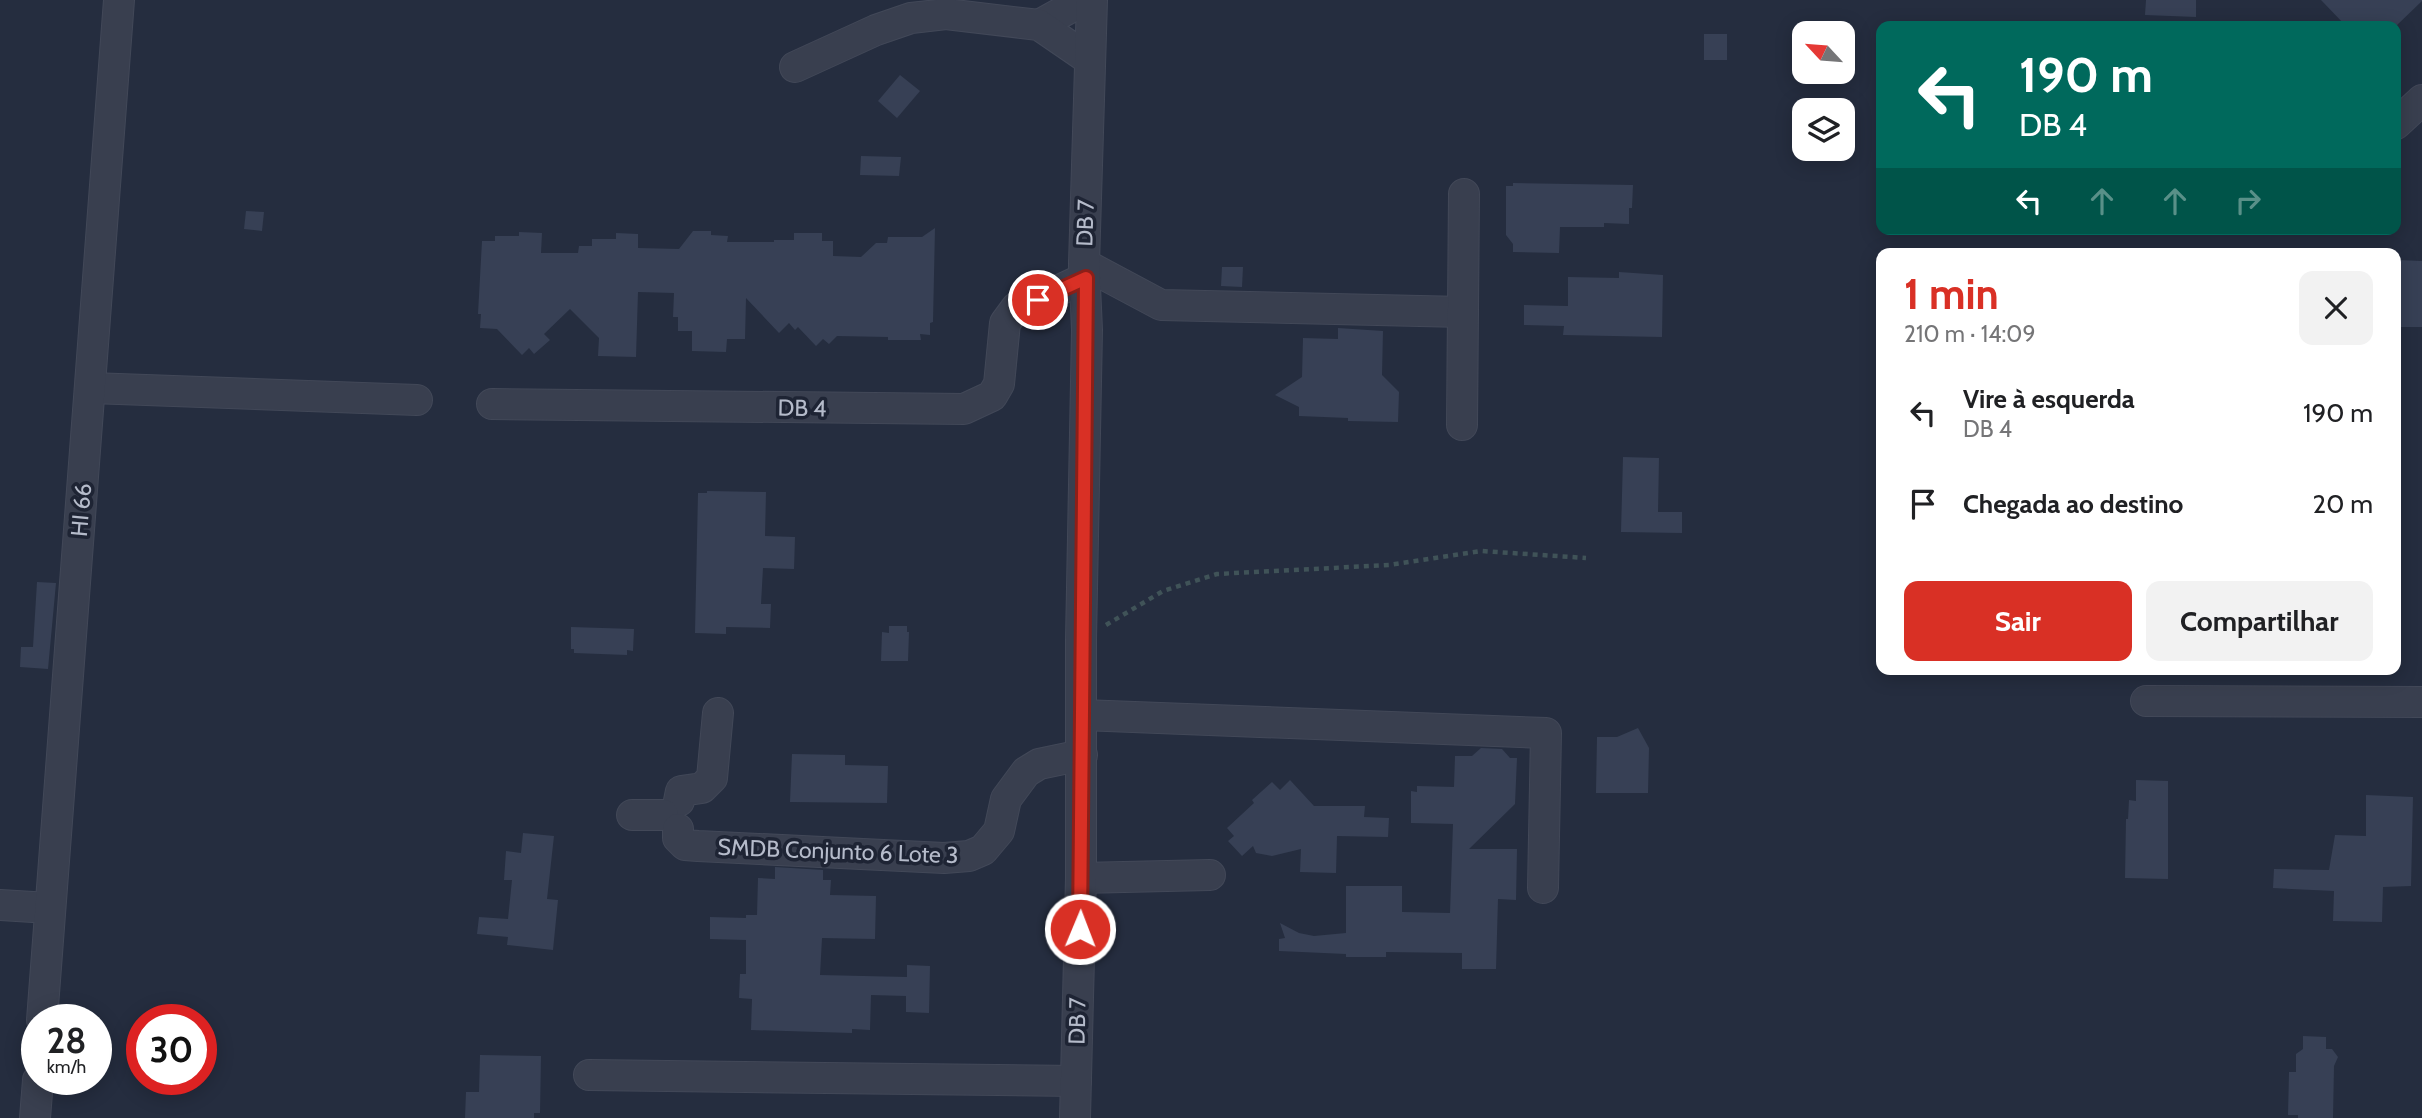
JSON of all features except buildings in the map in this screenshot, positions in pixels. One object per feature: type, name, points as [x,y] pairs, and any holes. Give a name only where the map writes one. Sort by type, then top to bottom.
[{"type":"street","name":"HI 66","points":[[43,1004],[119,0]]},
{"type":"street","points":[[1039,25],[1084,0]]},
{"type":"street","name":"DB 7","points":[[1075,1118],[1081,878],[1081,640],[1087,330],[1085,271],[1091,0]]},
{"type":"street","points":[[795,67],[876,30],[911,18],[946,15],[1039,25],[1090,61]]},
{"type":"street","points":[[2401,119],[2422,100]]},
{"type":"street","points":[[1462,425],[1464,194]]},
{"type":"street","points":[[1085,271],[1161,305],[1463,312]]},
{"type":"street","name":"DB 4","points":[[492,404],[964,409],[992,396],[999,384],[1005,323],[1016,307],[1029,300],[1038,300],[1085,271]]},
{"type":"street","points":[[1038,300],[1087,330]]},
{"type":"street","points":[[91,388],[417,400]]},
{"type":"street","points":[[2146,701],[2422,702]]},
{"type":"street","points":[[632,815],[673,815],[681,791],[702,788],[712,778],[718,713]]},
{"type":"street","points":[[1082,715],[1546,733],[1542,888]]},
{"type":"street","name":"SMDB Conjunto 6 Lote 3","points":[[673,815],[678,838],[685,845],[944,858],[969,856],[982,850],[999,831],[1006,799],[1026,772],[1039,764],[1082,755]]},
{"type":"street","points":[[1081,878],[1210,875]]},
{"type":"street","points":[[0,905],[49,908]]},
{"type":"street","points":[[589,1075],[1076,1081]]},
{"type":"street","points":[[35,1118],[37,1095]]},
{"type":"path","points":[[1081,640],[1163,591],[1217,574],[1390,565],[1481,551],[1586,558]]},
{"type":"route","points":[[1038,300],[1086,278],[1080,929]]}]
